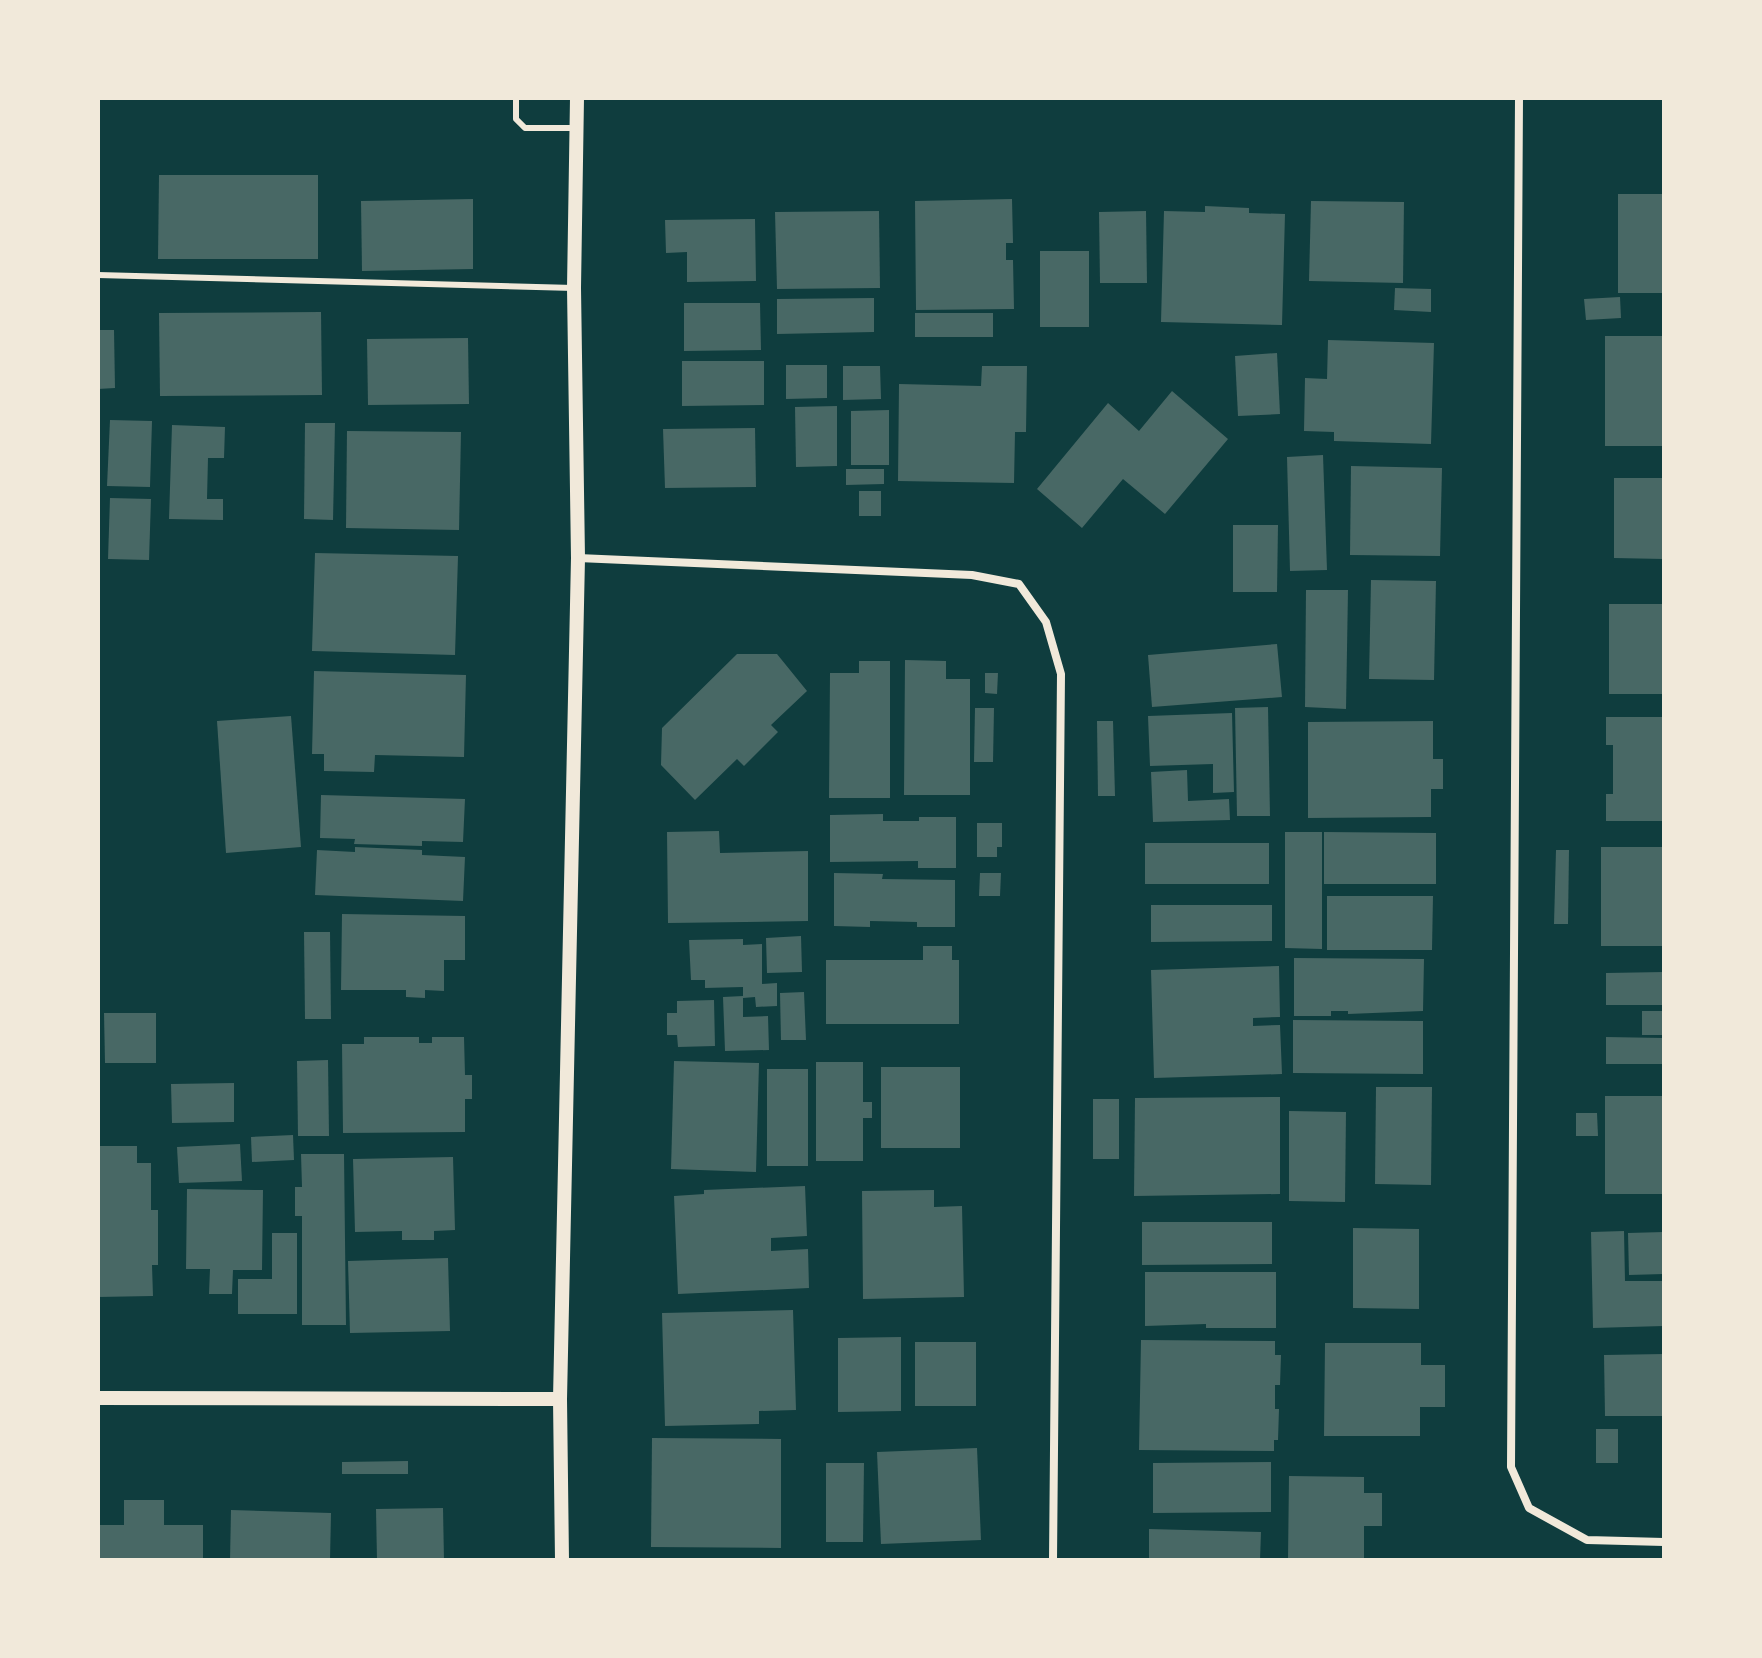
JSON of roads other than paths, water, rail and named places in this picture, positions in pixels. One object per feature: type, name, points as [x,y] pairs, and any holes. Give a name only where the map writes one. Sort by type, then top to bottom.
[{"type":"street","points":[[562,1560],[560,1399],[578,558],[574,288],[577,98]]},
{"type":"street","points":[[1519,98],[1511,1467],[1529,1508],[1587,1540],[1664,1542]]},
{"type":"street","points":[[578,558],[972,575],[1019,584],[1046,622],[1061,674],[1053,1560]]},
{"type":"street","points":[[98,1398],[560,1399]]},
{"type":"lane","points":[[516,98],[516,119],[525,128],[577,128]]},
{"type":"lane","points":[[98,275],[574,288]]}]
